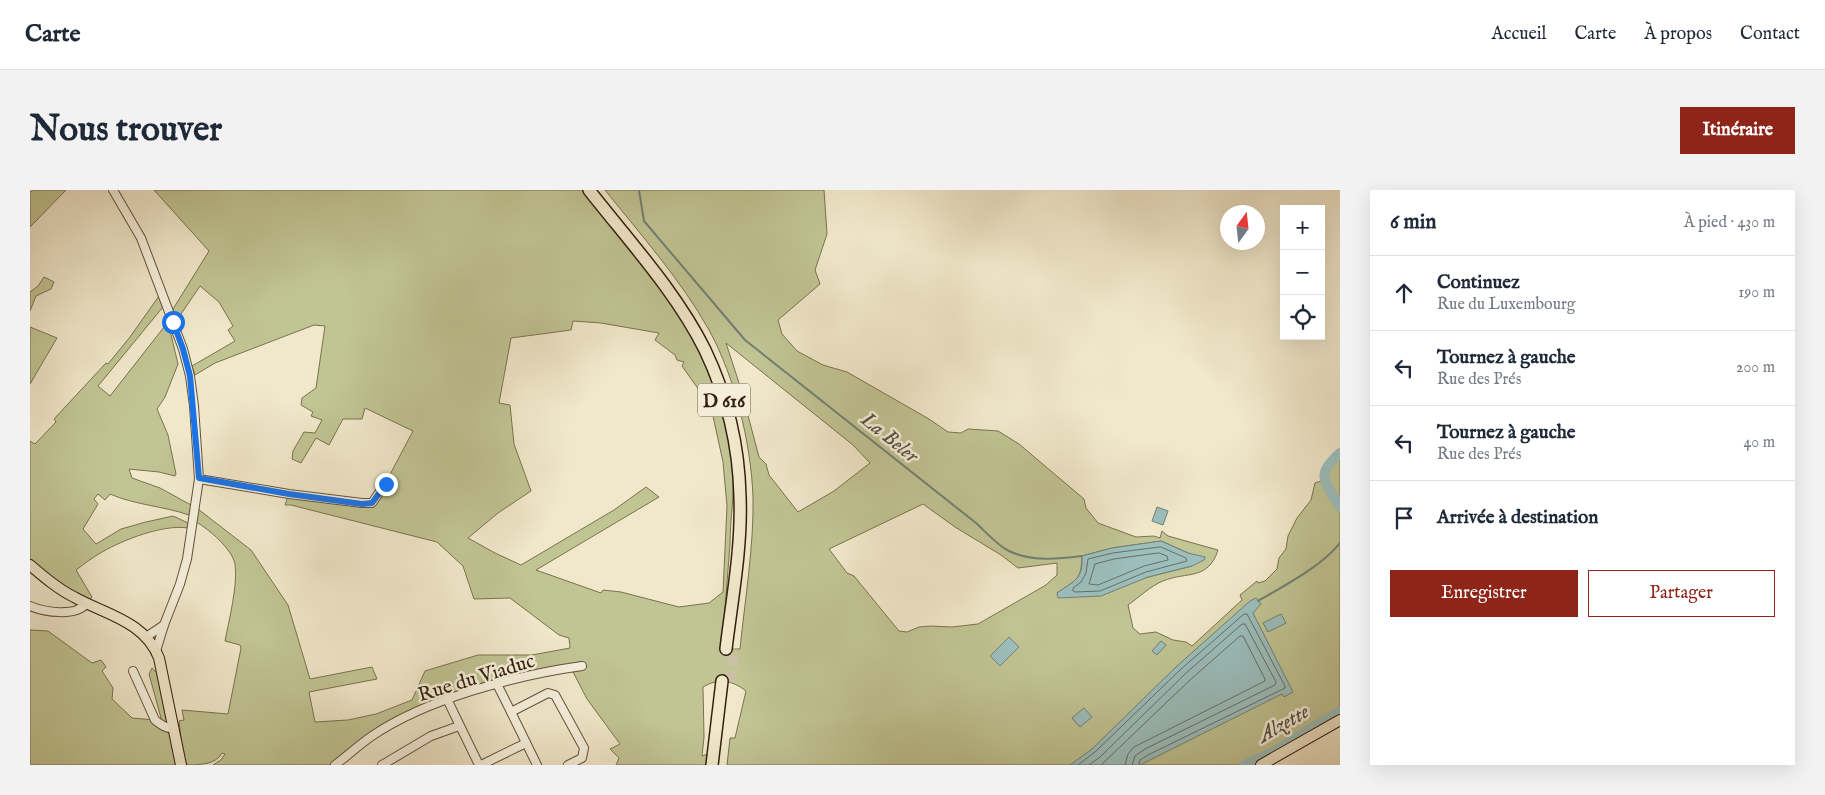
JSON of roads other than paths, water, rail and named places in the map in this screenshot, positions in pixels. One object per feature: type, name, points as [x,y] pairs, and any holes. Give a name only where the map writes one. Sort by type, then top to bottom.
[{"type":"highway","name":"D 616","points":[[589,190],[682,311],[705,350],[722,392],[732,426],[738,462],[740,499],[730,649],[745,546],[747,499],[745,462],[730,394],[710,346],[687,307],[598,190]]},
{"type":"highway","points":[[712,765],[726,682],[720,765]]},
{"type":"main road","points":[[30,565],[48,581],[86,604],[125,621],[146,637],[156,651],[180,765]]},
{"type":"main road","points":[[1261,765],[1340,720]]},
{"type":"street","points":[[113,190],[140,238],[183,349],[193,398],[199,478],[187,559],[156,651]]},
{"type":"street","points":[[199,478],[289,494],[362,504],[372,503],[386,484]]},
{"type":"street","points":[[30,606],[54,612],[77,610],[83,608],[86,604]]},
{"type":"street","points":[[146,637],[164,625]]},
{"type":"street","name":"Rue du Viaduc","points":[[336,765],[372,736],[400,720],[447,699],[545,672],[582,666]]},
{"type":"street","points":[[133,671],[155,720],[161,725],[173,728]]},
{"type":"street","points":[[497,684],[526,743],[534,764]]},
{"type":"street","points":[[511,712],[548,694],[555,695],[584,748],[582,758],[568,765]]},
{"type":"street","points":[[447,699],[480,765],[526,743]]},
{"type":"street","points":[[382,765],[431,736],[459,726]]},
{"type":"water","points":[[1157,507],[1168,511],[1163,525],[1152,521]]},
{"type":"water","points":[[1161,541],[1188,553],[1205,557],[1204,560],[1192,566],[1148,577],[1101,596],[1058,598],[1057,593],[1077,579],[1081,570],[1082,556],[1112,548]]},
{"type":"water","points":[[1256,598],[1261,604],[1253,613],[1293,692],[1284,697],[1282,694],[1140,765],[1070,765],[1092,749],[1177,666],[1250,601]]},
{"type":"water","points":[[1281,614],[1286,623],[1268,632],[1263,623]]},
{"type":"water","points":[[1009,637],[1019,647],[1000,666],[990,656]]},
{"type":"water","points":[[1161,641],[1166,645],[1157,655],[1152,651]]},
{"type":"water","points":[[1084,708],[1092,717],[1080,727],[1072,718]]},
{"type":"waterway","name":"La Beler","points":[[639,190],[644,221],[745,340],[976,523],[1005,549],[1027,557],[1036,558],[1054,559],[1082,556]]},
{"type":"waterway","name":"Alzette","points":[[1340,453],[1327,467],[1325,473],[1327,485],[1340,507]]},
{"type":"waterway","points":[[1258,601],[1313,568],[1340,543]]},
{"type":"waterway","name":"Alzette","points":[[1244,765],[1273,752],[1340,711]]},
{"type":"tunnel","points":[[730,682],[734,649]]}]
